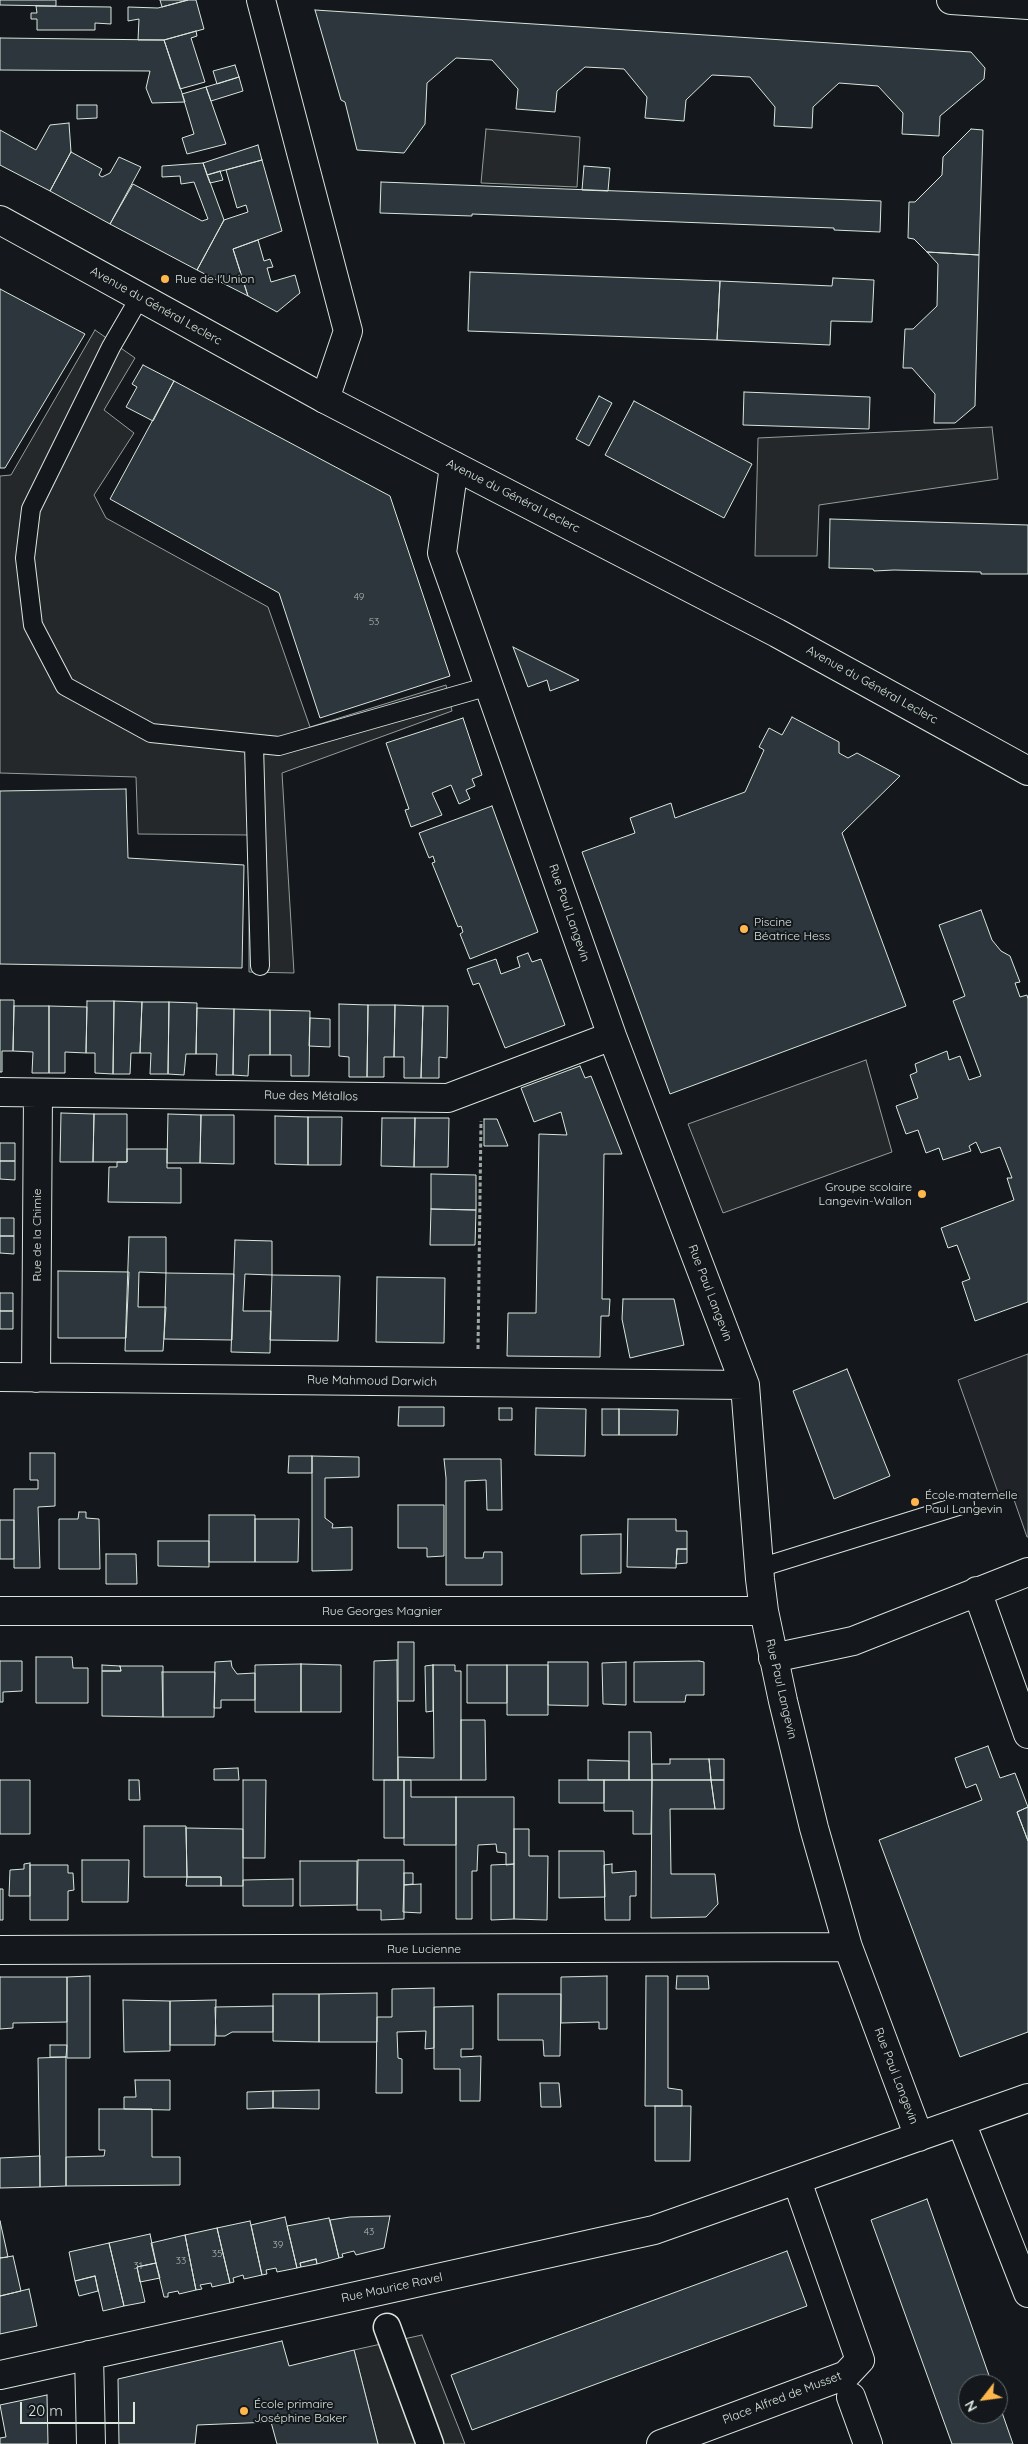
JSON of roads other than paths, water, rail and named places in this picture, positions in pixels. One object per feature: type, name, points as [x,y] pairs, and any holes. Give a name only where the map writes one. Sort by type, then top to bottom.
[{"type":"street","points":[[261,0],[348,331],[325,399]]},
{"type":"street","points":[[951,0],[1028,5]]},
{"type":"street","name":"Avenue du Général Leclerc","points":[[0,220],[325,399],[777,633],[1028,771]]},
{"type":"street","name":"Rue Paul Langevin","points":[[454,466],[442,553],[612,1036],[745,1385],[759,1568],[764,1610],[773,1658],[814,1828],[848,1947],[919,2137]]},
{"type":"street","name":"Rue des Métallos","points":[[0,1092],[448,1098],[612,1036]]},
{"type":"street","name":"Rue de la Chimie","points":[[36,1378],[38,1093]]},
{"type":"street","name":"Rue Mahmoud Darwich","points":[[0,1377],[745,1385]]},
{"type":"street","points":[[773,1658],[853,1641],[1028,1572]]},
{"type":"street","points":[[976,1591],[1028,1734]]},
{"type":"street","name":"Rue Georges Magnier","points":[[0,1611],[764,1610]]},
{"type":"street","name":"Rue Lucienne","points":[[0,1950],[848,1947]]},
{"type":"street","name":"Rue Maurice Ravel","points":[[0,2375],[654,2230],[789,2184],[1028,2098]]},
{"type":"street","points":[[961,2122],[1028,2293]]},
{"type":"street","name":"Place Alfred de Musset","points":[[662,2444],[846,2375],[860,2360],[789,2184]]},
{"type":"street","points":[[387,2327],[430,2444]]},
{"type":"street","points":[[89,2355],[91,2444]]},
{"type":"street","points":[[850,2397],[868,2444]]},
{"type":"lane","points":[[140,298],[111,347],[31,509],[25,558],[33,625],[65,686],[152,733],[254,745],[279,746],[490,686]]},
{"type":"lane","points":[[254,745],[260,966]]},
{"type":"lane","points":[[759,1568],[965,1504]]},
{"type":"place","name":"Rue de l'Union","points":[[165,279]]},
{"type":"place","name":"Piscine Béatrice Hess","points":[[744,929]]},
{"type":"place","name":"Groupe scolaire Langevin-Wallon","points":[[922,1194]]},
{"type":"place","name":"École maternelle Paul Langevin","points":[[915,1502]]},
{"type":"place","name":"École primaire Joséphine Baker","points":[[244,2411]]}]
